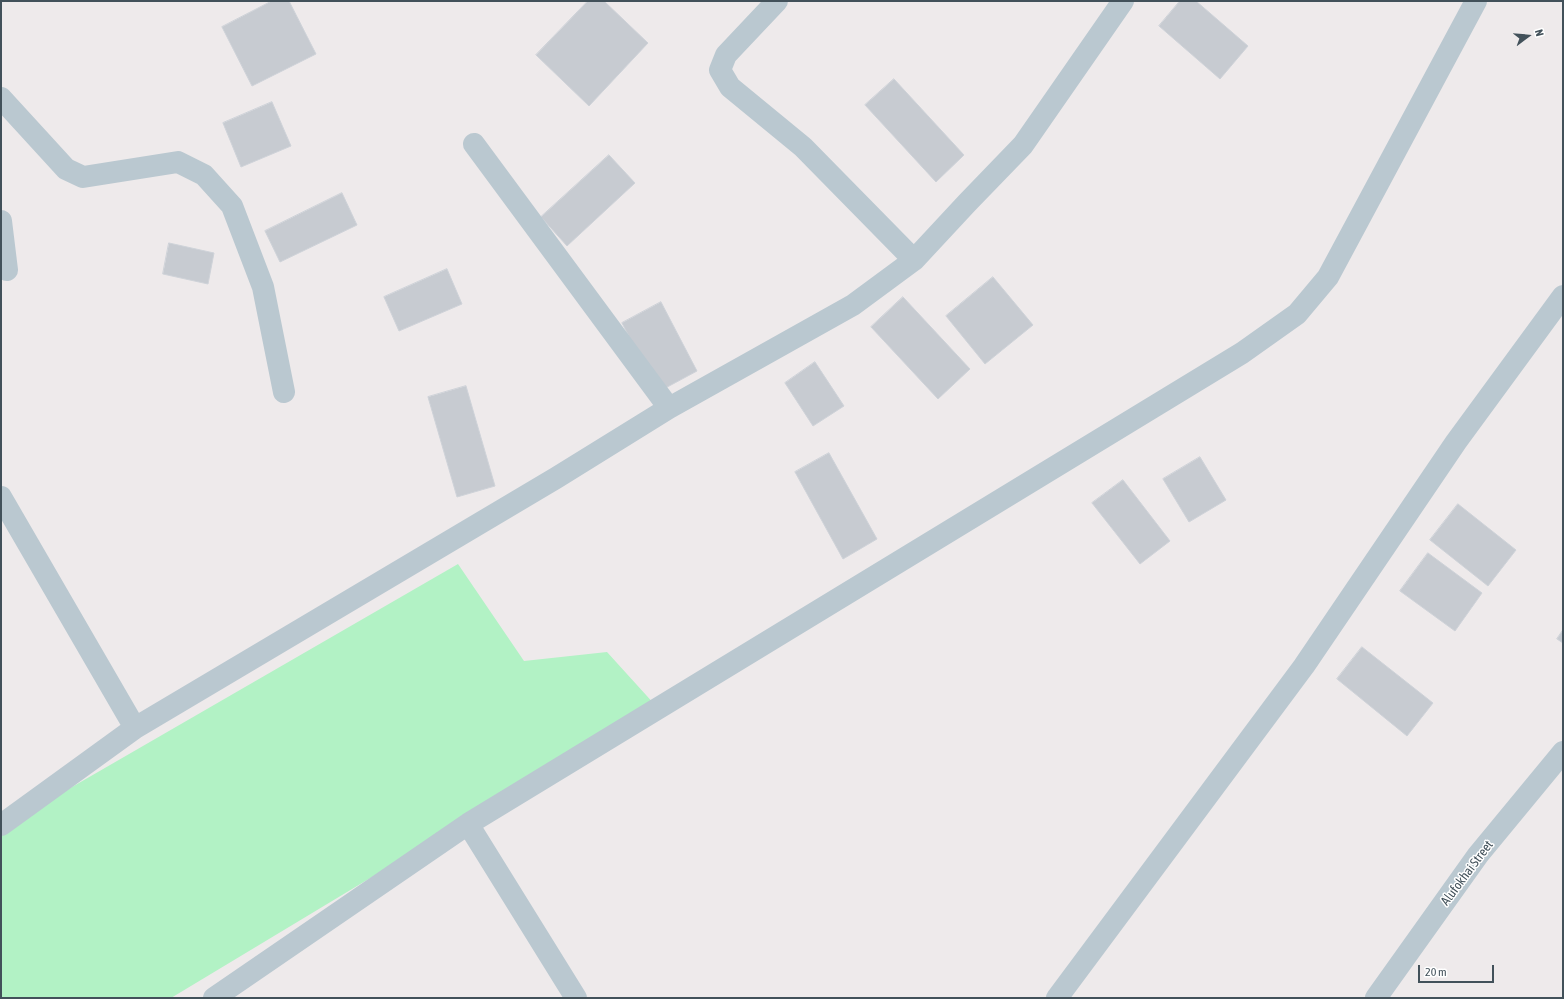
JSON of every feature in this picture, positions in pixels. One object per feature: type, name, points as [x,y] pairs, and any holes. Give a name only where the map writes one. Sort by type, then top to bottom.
[{"type":"street","points":[[777,1],[726,55],[720,70],[730,87],[803,147],[914,260]]},
{"type":"street","points":[[1,825],[135,728],[556,478],[668,408],[853,305],[914,260],[966,203],[1023,146],[1124,1]]},
{"type":"street","points":[[214,998],[468,824],[1236,357],[1297,314],[1328,277],[1476,1]]},
{"type":"street","points":[[1,98],[66,169],[83,177],[178,162],[204,175],[232,206],[263,287],[284,392]]},
{"type":"street","points":[[474,144],[668,408]]},
{"type":"street","points":[[1,221],[7,270]]},
{"type":"street","points":[[1057,998],[1304,666],[1456,442],[1563,296]]},
{"type":"street","points":[[1,497],[135,728]]},
{"type":"street","name":"Alufokhai Street","points":[[1376,998],[1478,855],[1563,752]]},
{"type":"street","points":[[468,824],[576,998]]},
{"type":"green space","points":[[458,564],[524,661],[607,652],[656,706],[171,998],[1,998],[1,828]]},
{"type":"building","points":[[272,1],[289,1],[316,54],[252,86],[222,27]]},
{"type":"building","points":[[588,1],[604,1],[648,43],[589,106],[536,55]]},
{"type":"building","points":[[1180,1],[1196,1],[1248,46],[1220,79],[1159,26]]},
{"type":"building","points":[[894,79],[964,155],[936,182],[865,105]]},
{"type":"building","points":[[272,102],[291,146],[241,167],[223,123]]},
{"type":"building","points":[[609,155],[635,183],[567,246],[541,217]]},
{"type":"building","points":[[342,193],[357,225],[280,262],[265,231]]},
{"type":"building","points":[[169,243],[214,253],[208,284],[163,274]]},
{"type":"building","points":[[447,269],[462,304],[399,331],[384,297]]},
{"type":"building","points":[[993,277],[1033,325],[985,364],[946,316]]},
{"type":"building","points":[[903,297],[970,369],[938,399],[871,327]]},
{"type":"building","points":[[661,302],[697,371],[658,392],[622,323]]},
{"type":"building","points":[[815,362],[844,406],[813,426],[785,383]]},
{"type":"building","points":[[466,386],[495,486],[457,497],[428,397]]},
{"type":"building","points":[[829,453],[877,539],[843,559],[795,472]]},
{"type":"building","points":[[1200,457],[1226,500],[1189,522],[1163,479]]},
{"type":"building","points":[[1123,480],[1170,541],[1140,564],[1092,503]]},
{"type":"building","points":[[1458,504],[1516,550],[1488,586],[1430,540]]},
{"type":"building","points":[[1428,553],[1482,593],[1455,631],[1400,591]]},
{"type":"building","points":[[1563,630],[1563,643],[1557,639]]},
{"type":"building","points":[[1362,647],[1433,703],[1407,736],[1337,679]]}]
